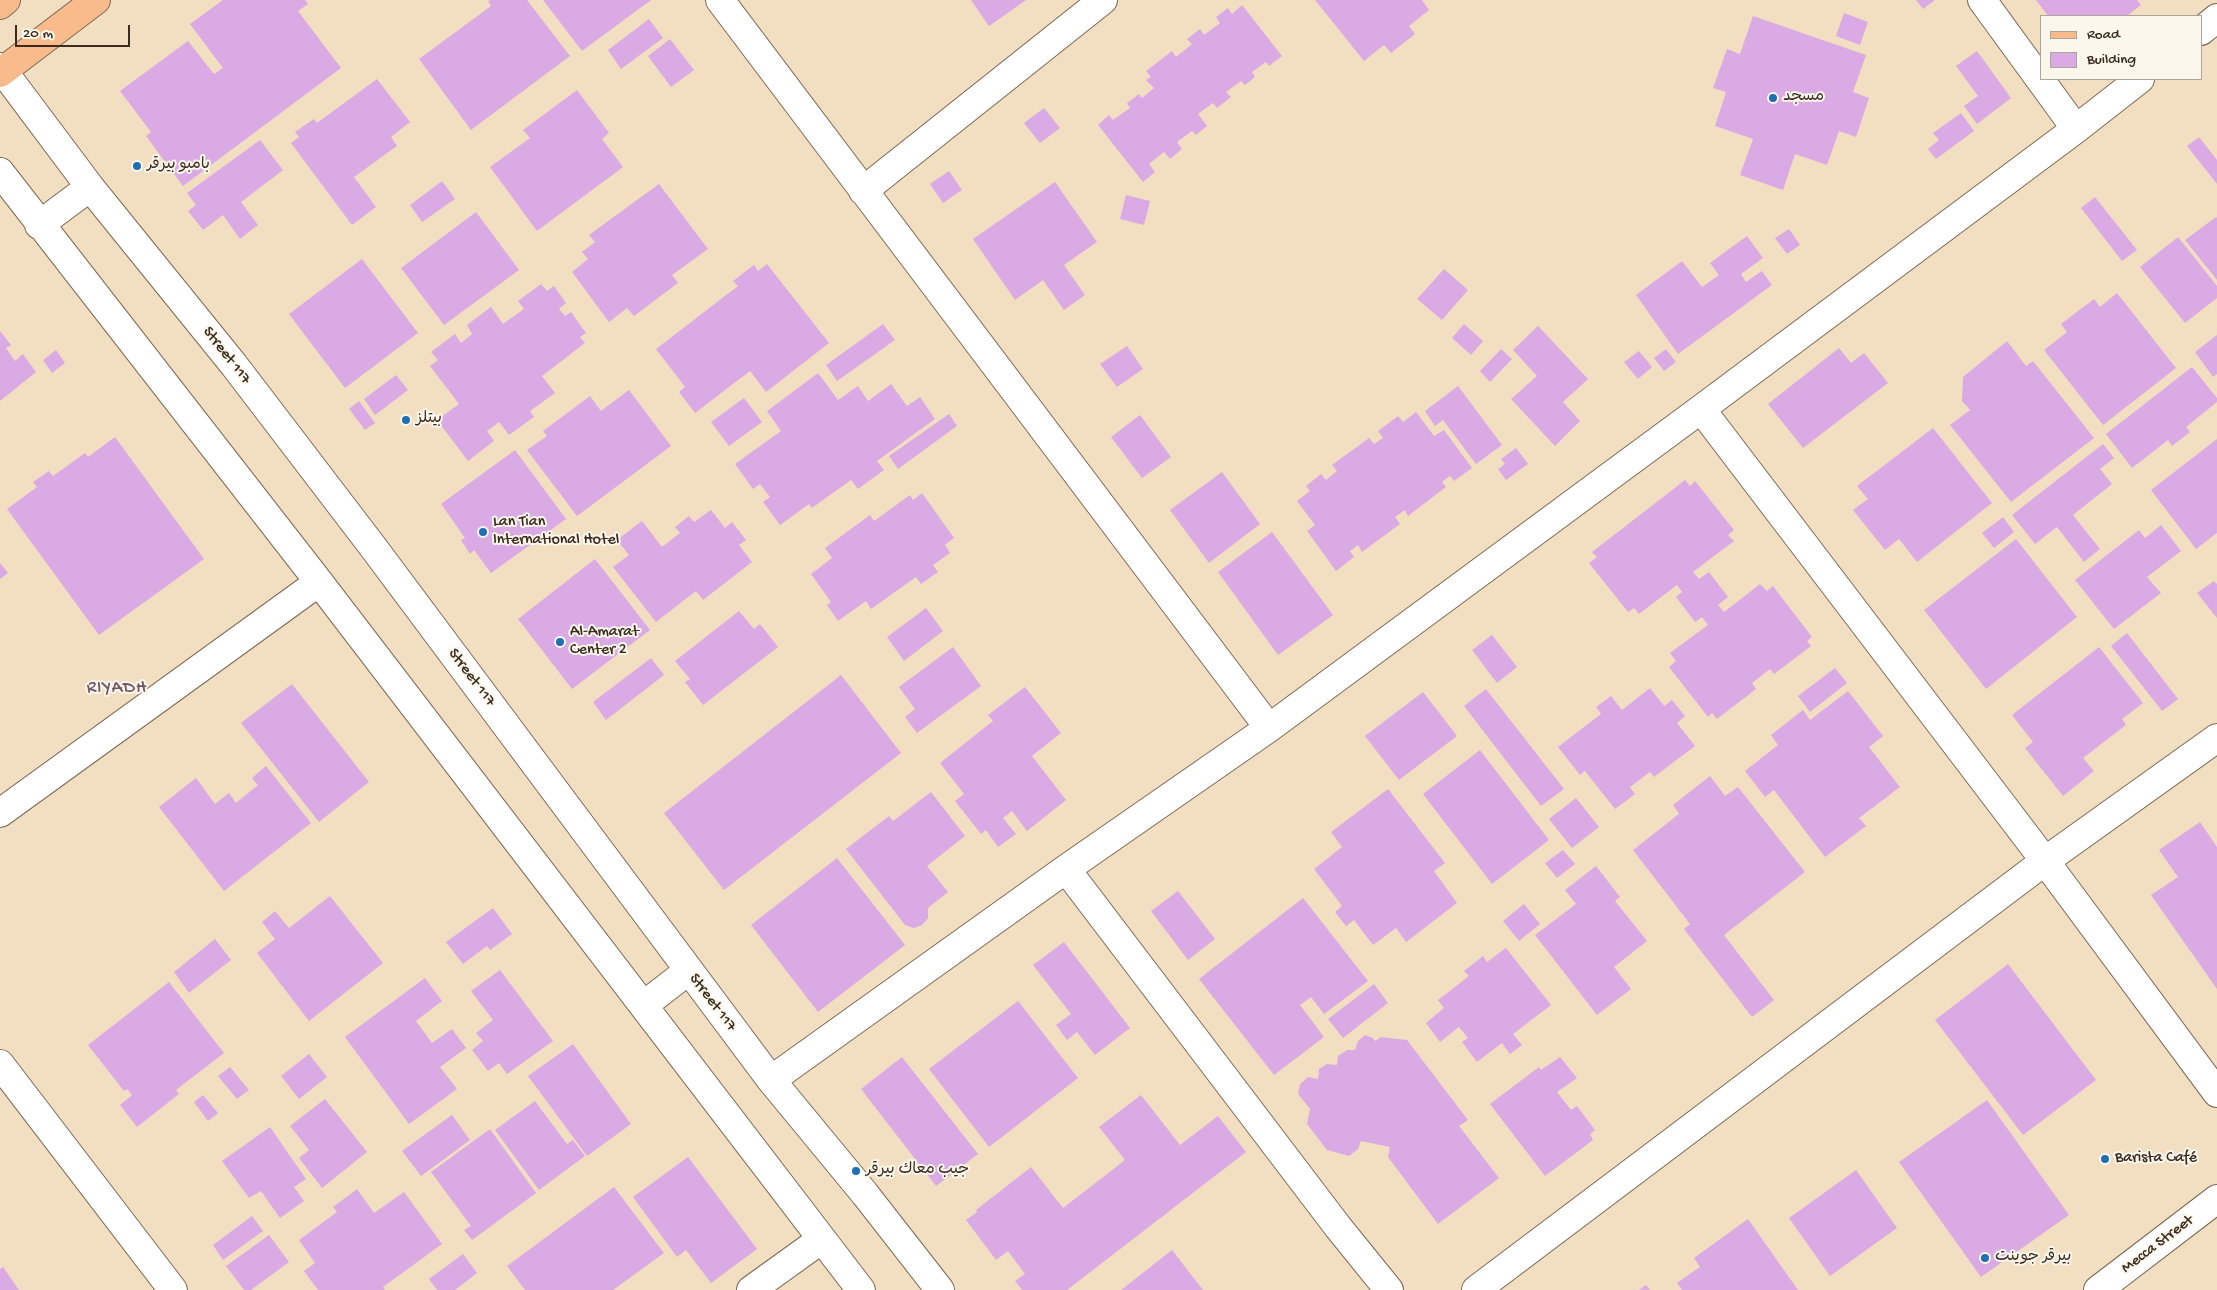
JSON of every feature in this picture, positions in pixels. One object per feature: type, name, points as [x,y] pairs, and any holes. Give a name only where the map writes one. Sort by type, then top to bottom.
[{"type":"main road","points":[[0,5],[6,0]]},
{"type":"main road","points":[[1,71],[96,0]]},
{"type":"street","points":[[720,0],[1269,728]]},
{"type":"street","points":[[864,191],[1103,0]]},
{"type":"street","points":[[1982,0],[2040,80]]},
{"type":"street","points":[[2202,30],[2217,18]]},
{"type":"street","name":"Street 117","points":[[1,71],[90,187],[234,365],[374,547],[688,972],[771,1080],[866,1194],[940,1290]]},
{"type":"street","points":[[2040,80],[2076,129]]},
{"type":"street","points":[[771,1080],[1066,869],[1269,728],[1701,409],[2139,80]]},
{"type":"street","points":[[0,172],[39,225],[320,582],[861,1290]]},
{"type":"street","points":[[39,225],[90,187]]},
{"type":"street","points":[[1701,409],[2045,861],[2217,1093]]},
{"type":"street","points":[[0,812],[320,582]]},
{"type":"street","points":[[1476,1290],[2045,861],[2217,738]]},
{"type":"street","points":[[1066,869],[1338,1227],[1389,1290]]},
{"type":"street","points":[[644,1005],[688,972]]},
{"type":"street","points":[[0,1064],[173,1290]]},
{"type":"street","name":"Mecca Street","points":[[2098,1290],[2217,1199]]},
{"type":"street","points":[[751,1290],[822,1239]]},
{"type":"building","points":[[223,0],[305,0],[308,4],[298,11],[341,68],[183,186],[146,136],[151,132],[120,91],[188,41],[214,74],[223,68],[190,24]]},
{"type":"building","points":[[527,0],[570,56],[471,130],[419,59],[491,6],[488,1]]},
{"type":"building","points":[[543,0],[651,0],[582,51]]},
{"type":"building","points":[[971,0],[1026,0],[989,26]]},
{"type":"building","points":[[1315,0],[1422,0],[1429,10],[1409,26],[1415,34],[1391,53],[1384,45],[1364,61]]},
{"type":"building","points":[[1916,0],[1935,0],[1923,9]]},
{"type":"building","points":[[2036,0],[2137,0],[2141,5],[2128,15],[2047,15]]},
{"type":"building","points":[[1242,5],[1282,56],[1269,66],[1266,62],[1252,72],[1255,77],[1245,85],[1241,81],[1226,92],[1231,97],[1217,108],[1213,103],[1198,114],[1207,126],[1196,135],[1192,131],[1177,142],[1182,149],[1170,159],[1164,152],[1149,164],[1155,172],[1143,182],[1098,125],[1109,115],[1113,120],[1130,108],[1127,103],[1139,94],[1142,98],[1154,88],[1146,80],[1151,77],[1146,71],[1172,51],[1176,57],[1192,44],[1187,39],[1200,29],[1204,35],[1220,23],[1216,17],[1228,8],[1232,14]]},
{"type":"building","points":[[1844,13],[1868,22],[1860,45],[1836,36]]},
{"type":"building","points":[[1753,16],[1866,55],[1853,92],[1869,98],[1856,137],[1839,131],[1827,165],[1795,154],[1783,190],[1740,175],[1753,139],[1715,126],[1726,92],[1713,88],[1727,49],[1740,54]]},
{"type":"building","points":[[649,19],[663,38],[621,69],[608,50]]},
{"type":"building","points":[[670,39],[694,70],[671,87],[648,56]]},
{"type":"building","points":[[1977,51],[2011,98],[1977,124],[1964,106],[1978,96],[1956,66]]},
{"type":"building","points":[[377,79],[410,122],[391,137],[397,146],[354,177],[376,207],[352,225],[291,143],[299,137],[295,132],[314,119],[317,123]]},
{"type":"building","points":[[577,90],[609,133],[602,139],[623,167],[537,231],[490,167],[530,138],[523,130]]},
{"type":"building","points":[[1044,108],[1060,128],[1040,143],[1024,123]]},
{"type":"building","points":[[1961,113],[1974,131],[1936,159],[1928,149],[1939,140],[1933,133]]},
{"type":"building","points":[[2199,137],[2217,160],[2217,184],[2187,146]]},
{"type":"building","points":[[260,140],[283,170],[241,202],[258,225],[240,239],[223,215],[203,230],[188,211],[196,205],[187,193]]},
{"type":"building","points":[[949,171],[962,190],[943,203],[930,184]]},
{"type":"building","points":[[442,181],[455,199],[422,222],[410,205]]},
{"type":"building","points":[[1055,182],[1097,242],[1064,265],[1085,295],[1064,310],[1043,280],[1015,300],[973,239]]},
{"type":"building","points":[[659,184],[708,249],[672,275],[678,283],[634,316],[627,308],[609,322],[572,272],[588,259],[582,252],[595,242],[589,235]]},
{"type":"building","points":[[1126,195],[1150,201],[1144,225],[1120,219]]},
{"type":"building","points":[[2095,197],[2137,250],[2122,261],[2081,208]]},
{"type":"building","points":[[476,212],[519,270],[444,325],[401,268]]},
{"type":"building","points":[[2217,218],[2217,280],[2185,240]]},
{"type":"building","points":[[1789,229],[1800,245],[1787,254],[1775,238]]},
{"type":"building","points":[[1747,236],[1763,258],[1741,274],[1746,282],[1762,271],[1772,285],[1678,354],[1636,295],[1682,261],[1702,287],[1719,275],[1710,263]]},
{"type":"building","points":[[2178,237],[2217,286],[2217,298],[2185,323],[2140,267]]},
{"type":"building","points":[[362,259],[418,333],[345,388],[289,314]]},
{"type":"building","points":[[767,264],[829,343],[766,392],[750,371],[695,413],[679,392],[685,387],[656,349],[738,286],[733,281],[754,265],[758,271]]},
{"type":"building","points":[[1444,269],[1468,290],[1442,320],[1417,299]]},
{"type":"building","points":[[541,284],[547,291],[554,286],[566,303],[559,309],[565,316],[571,312],[586,333],[580,337],[585,343],[542,376],[555,393],[530,411],[534,417],[509,435],[499,422],[487,431],[494,441],[468,461],[437,420],[459,404],[430,366],[438,360],[431,352],[455,334],[461,343],[472,334],[467,325],[491,307],[503,324],[524,309],[518,301]]},
{"type":"building","points":[[2117,293],[2176,368],[2103,425],[2044,350],[2067,332],[2061,324],[2094,299],[2100,307]]},
{"type":"building","points":[[883,324],[895,340],[837,381],[826,365]]},
{"type":"building","points":[[1464,324],[1483,341],[1471,355],[1452,338]]},
{"type":"building","points":[[1538,326],[1588,379],[1563,402],[1580,421],[1555,446],[1511,399],[1537,376],[1513,350]]},
{"type":"building","points":[[0,331],[11,345],[6,348],[15,361],[23,354],[36,372],[0,401]]},
{"type":"building","points":[[2217,335],[2217,374],[2213,377],[2195,352]]},
{"type":"building","points":[[2007,341],[2026,366],[2033,361],[2094,438],[2011,502],[1950,425],[1970,410],[1962,401],[1963,377]]},
{"type":"building","points":[[1127,346],[1143,369],[1117,387],[1100,364]]},
{"type":"building","points":[[1839,348],[1851,363],[1864,353],[1888,383],[1803,448],[1768,404]]},
{"type":"building","points":[[1501,349],[1512,359],[1490,382],[1480,371]]},
{"type":"building","points":[[1666,349],[1676,362],[1664,371],[1654,358]]},
{"type":"building","points":[[56,350],[65,363],[52,373],[43,360]]},
{"type":"building","points":[[1639,351],[1652,367],[1638,379],[1624,362]]},
{"type":"building","points":[[2192,367],[2217,398],[2217,402],[2186,427],[2190,432],[2172,446],[2168,440],[2132,468],[2106,434]]},
{"type":"building","points":[[818,373],[838,400],[858,386],[868,401],[891,384],[907,406],[920,397],[935,419],[877,461],[884,470],[858,489],[851,480],[812,508],[809,504],[780,525],[763,502],[770,497],[760,484],[753,489],[735,464],[781,431],[767,411]]},
{"type":"building","points":[[396,375],[408,390],[375,415],[364,399]]},
{"type":"building","points":[[1458,386],[1502,445],[1476,464],[1443,420],[1435,426],[1425,411]]},
{"type":"building","points":[[629,390],[671,446],[577,516],[527,450],[547,436],[543,431],[590,396],[601,411]]},
{"type":"building","points":[[744,398],[762,422],[729,446],[711,422]]},
{"type":"building","points":[[359,401],[375,423],[365,430],[349,409]]},
{"type":"building","points":[[1416,412],[1434,436],[1444,430],[1472,468],[1454,481],[1450,476],[1442,482],[1446,487],[1408,516],[1405,510],[1395,517],[1400,524],[1362,552],[1358,545],[1350,551],[1354,557],[1336,571],[1307,531],[1315,525],[1297,501],[1310,491],[1306,486],[1321,474],[1326,480],[1337,471],[1332,465],[1369,438],[1374,444],[1383,438],[1378,431],[1398,416],[1403,422]]},
{"type":"building","points":[[949,414],[957,426],[898,469],[889,456]]},
{"type":"building","points":[[1140,415],[1171,457],[1142,478],[1111,437]]},
{"type":"building","points":[[1933,428],[1992,503],[1917,562],[1899,539],[1885,550],[1853,510],[1868,499],[1857,486]]},
{"type":"building","points":[[115,437],[204,559],[99,635],[7,509],[37,487],[33,482],[49,471],[53,476],[85,453],[88,457]]},
{"type":"building","points":[[2217,439],[2217,533],[2196,549],[2151,490]]},
{"type":"building","points":[[2103,444],[2114,458],[2100,469],[2112,484],[2073,515],[2100,549],[2084,562],[2057,527],[2035,544],[2012,515]]},
{"type":"building","points":[[1516,448],[1528,464],[1506,480],[1498,469],[1505,464],[1501,459]]},
{"type":"building","points":[[515,450],[566,519],[491,573],[474,550],[470,554],[461,540],[465,538],[441,504]]},
{"type":"building","points":[[1222,472],[1260,524],[1209,563],[1170,510]]},
{"type":"building","points":[[1685,480],[1690,486],[1695,481],[1734,530],[1728,535],[1734,541],[1693,572],[1699,579],[1709,572],[1728,597],[1718,605],[1724,612],[1760,584],[1767,591],[1773,586],[1812,637],[1807,641],[1811,646],[1774,674],[1770,669],[1752,683],[1756,689],[1717,719],[1712,713],[1708,717],[1669,667],[1676,661],[1670,653],[1708,625],[1702,617],[1695,622],[1676,597],[1682,592],[1677,585],[1639,614],[1634,608],[1628,612],[1589,563],[1597,557],[1592,552]]},
{"type":"building","points":[[922,493],[954,538],[945,545],[950,553],[933,565],[938,572],[921,584],[916,577],[871,609],[866,601],[838,621],[827,605],[831,602],[811,574],[832,558],[825,548],[870,515],[874,521],[910,495],[913,500]]},
{"type":"building","points":[[711,510],[725,528],[732,522],[746,540],[739,545],[752,562],[703,600],[696,591],[656,622],[613,567],[629,555],[617,540],[642,521],[662,547],[680,533],[675,527],[689,516],[694,522]]},
{"type":"building","points":[[2003,517],[2014,532],[1994,548],[1982,533]]},
{"type":"building","points":[[2161,525],[2181,551],[2147,577],[2161,593],[2114,629],[2075,580],[2139,530],[2145,538]]},
{"type":"building","points":[[1272,532],[1333,615],[1278,655],[1218,572]]},
{"type":"building","points":[[2016,539],[2077,617],[1986,689],[1924,610]]},
{"type":"building","points":[[595,559],[650,630],[572,689],[518,619]]},
{"type":"building","points":[[0,563],[8,573],[0,579]]},
{"type":"building","points":[[2214,581],[2217,584],[2217,618],[2197,593]]},
{"type":"building","points":[[926,608],[943,631],[904,661],[887,637]]},
{"type":"building","points":[[739,611],[754,629],[760,624],[778,647],[703,705],[685,682],[690,679],[675,661]]},
{"type":"building","points":[[2127,633],[2178,699],[2162,711],[2111,646]]},
{"type":"building","points":[[1492,635],[1517,667],[1497,683],[1472,650]]},
{"type":"building","points":[[953,647],[981,686],[917,733],[905,717],[915,709],[899,687]]},
{"type":"building","points":[[2099,647],[2143,703],[2122,719],[2126,725],[2083,758],[2094,771],[2063,796],[2025,748],[2033,742],[2012,715]]},
{"type":"building","points":[[651,658],[664,675],[606,720],[593,702]]},
{"type":"building","points":[[1835,668],[1847,683],[1810,712],[1798,696]]},
{"type":"building","points":[[841,675],[901,753],[724,890],[664,813]]},
{"type":"building","points":[[292,684],[369,782],[319,822],[241,723]]},
{"type":"building","points":[[1025,687],[1061,733],[1032,756],[1066,800],[1027,831],[1012,811],[1003,818],[1016,834],[998,847],[986,830],[981,834],[955,801],[964,794],[940,763],[993,721],[988,715]]},
{"type":"building","points":[[1650,688],[1664,706],[1672,700],[1685,716],[1677,723],[1695,746],[1654,777],[1650,772],[1630,787],[1635,794],[1615,809],[1585,771],[1580,775],[1558,747],[1601,714],[1596,707],[1611,696],[1622,710]]},
{"type":"building","points":[[1486,689],[1564,789],[1541,806],[1464,706]]},
{"type":"building","points":[[1848,691],[1883,736],[1869,747],[1900,787],[1859,818],[1866,826],[1825,857],[1774,790],[1765,797],[1745,771],[1778,745],[1771,735],[1803,710],[1810,720]]},
{"type":"building","points":[[1423,692],[1457,736],[1399,780],[1365,736]]},
{"type":"building","points":[[1480,750],[1549,840],[1492,884],[1423,794]]},
{"type":"building","points":[[266,766],[311,823],[224,891],[159,807],[196,778],[215,804],[229,793],[236,803],[258,785],[252,778]]},
{"type":"building","points":[[1710,776],[1725,796],[1738,787],[1805,872],[1724,935],[1774,1000],[1752,1017],[1684,929],[1690,924],[1633,850],[1679,814],[1673,805]]},
{"type":"building","points":[[1388,789],[1445,863],[1434,871],[1457,903],[1406,942],[1396,928],[1373,945],[1354,920],[1346,926],[1335,912],[1342,906],[1314,869],[1342,847],[1331,832]]},
{"type":"building","points":[[931,792],[965,836],[927,866],[948,892],[928,908],[928,918],[922,925],[914,928],[905,925],[846,849],[889,816],[893,821]]},
{"type":"building","points":[[1576,798],[1599,827],[1572,848],[1549,819]]},
{"type":"building","points":[[2200,822],[2217,847],[2217,989],[2151,895],[2178,877],[2159,850]]},
{"type":"building","points":[[1563,850],[1575,864],[1557,878],[1545,863]]},
{"type":"building","points":[[837,858],[905,945],[818,1012],[751,925]]},
{"type":"building","points":[[1596,866],[1620,897],[1615,901],[1647,941],[1614,967],[1631,989],[1597,1015],[1535,935],[1576,904],[1565,890]]},
{"type":"building","points":[[1178,891],[1215,939],[1188,960],[1151,911]]},
{"type":"building","points":[[330,896],[383,963],[309,1021],[257,953],[275,939],[262,922],[275,911],[289,928]]},
{"type":"building","points":[[1303,898],[1368,981],[1324,1014],[1311,997],[1300,1005],[1324,1037],[1274,1075],[1199,979]]},
{"type":"building","points":[[1524,904],[1540,924],[1519,941],[1503,921]]},
{"type":"building","points":[[493,908],[512,934],[490,950],[487,946],[463,964],[446,942]]},
{"type":"building","points":[[215,939],[231,960],[189,993],[174,972]]},
{"type":"building","points":[[1064,942],[1130,1028],[1095,1055],[1077,1032],[1067,1040],[1056,1025],[1071,1014],[1033,965]]},
{"type":"building","points":[[1506,948],[1551,1005],[1513,1034],[1522,1045],[1510,1054],[1502,1043],[1477,1062],[1462,1042],[1468,1038],[1459,1027],[1440,1042],[1426,1023],[1444,1008],[1438,1000],[1469,976],[1464,971],[1483,956],[1487,962]]},
{"type":"building","points":[[2008,964],[2096,1080],[2023,1135],[1935,1020]]},
{"type":"building","points":[[500,970],[553,1041],[507,1074],[499,1063],[488,1071],[472,1050],[483,1041],[476,1033],[493,1020],[471,991]]},
{"type":"building","points":[[425,978],[442,1001],[416,1021],[432,1043],[452,1029],[466,1048],[440,1067],[457,1089],[409,1124],[345,1037]]},
{"type":"building","points":[[169,982],[224,1053],[176,1090],[179,1094],[137,1127],[120,1105],[132,1095],[127,1089],[124,1091],[88,1045]]},
{"type":"building","points":[[1374,984],[1388,1003],[1343,1038],[1328,1019]]},
{"type":"building","points":[[1018,1001],[1078,1078],[989,1147],[929,1069]]},
{"type":"building","points":[[1365,1035],[1373,1038],[1375,1041],[1381,1037],[1407,1040],[1468,1120],[1459,1126],[1499,1178],[1438,1224],[1388,1157],[1390,1147],[1361,1141],[1358,1149],[1349,1156],[1327,1150],[1307,1124],[1310,1109],[1298,1094],[1300,1084],[1308,1077],[1318,1079],[1319,1069],[1327,1064],[1337,1065],[1338,1056],[1347,1050],[1355,1050],[1358,1041]]},
{"type":"building","points":[[573,1044],[631,1124],[587,1156],[528,1076]]},
{"type":"building","points":[[309,1054],[327,1077],[299,1099],[281,1076]]},
{"type":"building","points":[[902,1057],[978,1154],[936,1186],[861,1089]]},
{"type":"building","points":[[1560,1057],[1577,1078],[1557,1092],[1571,1110],[1577,1106],[1595,1130],[1590,1134],[1593,1140],[1545,1176],[1490,1104],[1539,1067],[1541,1070]]},
{"type":"building","points":[[230,1067],[249,1090],[237,1099],[218,1076]]},
{"type":"building","points":[[203,1095],[218,1113],[208,1121],[194,1102]]},
{"type":"building","points":[[1141,1095],[1180,1145],[1218,1116],[1246,1152],[1067,1290],[1022,1290],[1015,1281],[1025,1274],[1008,1251],[996,1260],[966,1220],[1031,1167],[1063,1208],[1125,1160],[1099,1127]]},
{"type":"building","points":[[325,1099],[367,1152],[322,1188],[299,1158],[309,1150],[290,1126]]},
{"type":"building","points":[[1987,1100],[2069,1215],[1981,1277],[1899,1162]]},
{"type":"building","points":[[535,1101],[567,1144],[573,1140],[585,1156],[539,1190],[495,1130]]},
{"type":"building","points":[[452,1115],[470,1140],[421,1176],[402,1151]]},
{"type":"building","points":[[270,1127],[306,1179],[294,1187],[304,1201],[280,1218],[261,1191],[249,1198],[222,1161]]},
{"type":"building","points":[[490,1129],[536,1193],[472,1240],[464,1230],[471,1226],[431,1172]]},
{"type":"building","points":[[688,1157],[757,1249],[711,1283],[686,1250],[677,1257],[633,1197]]},
{"type":"building","points":[[1856,1170],[1897,1228],[1830,1276],[1789,1218]]},
{"type":"building","points":[[614,1187],[664,1253],[613,1290],[525,1290],[507,1266]]},
{"type":"building","points":[[357,1189],[374,1213],[404,1192],[442,1244],[383,1287],[385,1290],[318,1290],[304,1271],[315,1263],[299,1240],[337,1212],[333,1207]]},
{"type":"building","points":[[252,1216],[263,1231],[223,1260],[213,1245]]},
{"type":"building","points":[[1748,1219],[1798,1290],[1682,1290],[1677,1283],[1700,1267],[1694,1258]]},
{"type":"building","points":[[269,1235],[289,1262],[251,1290],[244,1290],[226,1266]]},
{"type":"building","points":[[1172,1250],[1203,1290],[1121,1290]]},
{"type":"building","points":[[463,1254],[477,1273],[455,1290],[437,1290],[429,1279]]},
{"type":"building","points":[[3,1267],[19,1290],[0,1290],[0,1269]]},
{"type":"building","points":[[1646,1285],[1650,1290],[1639,1290]]},
{"type":"place","name":"مسجد","points":[[1773,98]]},
{"type":"place","name":"بامبو بيرقر","points":[[137,166]]},
{"type":"place","name":"بيتلز","points":[[406,420]]},
{"type":"place","name":"Lan Tian International Hotel","points":[[483,532]]},
{"type":"place","name":"Al-Amarat Center 2","points":[[560,642]]},
{"type":"place","name":"Barista Café","points":[[2105,1159]]},
{"type":"place","name":"جيب معاك بيرقر","points":[[856,1171]]},
{"type":"place","name":"بيرقر جوينت","points":[[1985,1258]]},
{"type":"district","name":"RIYADH","points":[[117,689]]}]
